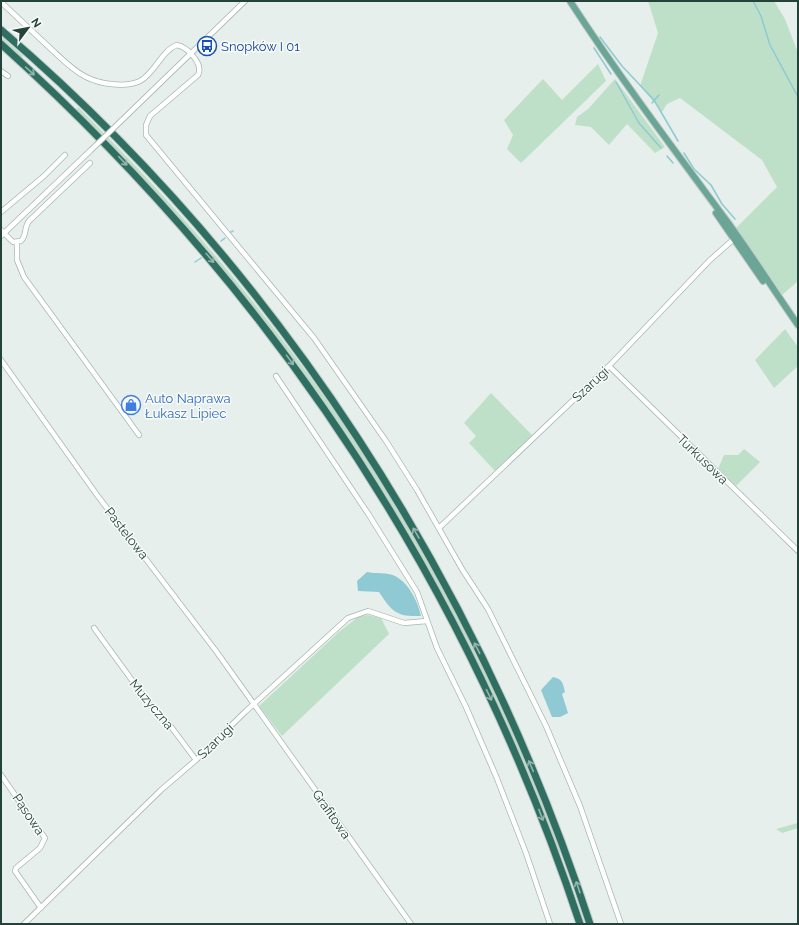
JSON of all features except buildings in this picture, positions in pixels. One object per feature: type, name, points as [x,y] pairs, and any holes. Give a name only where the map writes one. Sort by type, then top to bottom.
[{"type":"highway","points":[[1,30],[104,126],[204,233],[282,331],[354,431],[427,551],[489,672],[546,801],[590,924]]},
{"type":"highway","points":[[1,44],[94,131],[138,177],[196,242],[277,342],[356,456],[418,557],[454,623],[487,691],[535,800],[580,924]]},
{"type":"main road","points":[[570,1],[796,323]]},
{"type":"street","points":[[90,163],[29,221],[24,227],[24,238],[17,242],[10,240],[2,233],[91,150],[245,1]]},
{"type":"street","points":[[1,2],[70,67],[85,77],[96,81],[124,84],[138,81],[148,75],[175,46],[182,47],[200,66],[198,75],[150,116],[146,126],[146,135],[314,338],[402,464],[462,569],[488,609],[546,726],[580,806],[621,924]]},
{"type":"street","points":[[1,71],[8,76]]},
{"type":"street","points":[[1,212],[44,176],[65,155]]},
{"type":"street","name":"Szarugi","points":[[439,528],[609,366],[709,261],[735,238]]},
{"type":"street","points":[[17,242],[17,260],[24,277],[139,435]]},
{"type":"street","name":"Pastelowa","points":[[1,360],[97,495],[216,650],[254,705]]},
{"type":"street","name":"Turkusowa","points":[[609,366],[798,551]]},
{"type":"street","points":[[276,376],[399,562],[417,592],[437,648],[469,713],[496,776],[526,853],[550,924]]},
{"type":"street","name":"Szarugi","points":[[24,924],[161,790],[196,760],[341,623],[354,614],[368,611],[404,623],[427,621]]},
{"type":"street","name":"Muzyczna","points":[[94,628],[150,705],[169,724],[196,760]]},
{"type":"street","name":"Grafitowa","points":[[254,705],[411,924]]},
{"type":"street","name":"Pąsowa","points":[[1,775],[45,838],[43,845],[16,868],[15,872],[41,908]]},
{"type":"green space","points":[[648,1],[774,1],[785,19],[798,53],[798,281],[782,295],[736,228],[777,187],[762,160],[680,98],[667,104],[662,112],[640,86],[658,33]]},
{"type":"green space","points":[[1,36],[23,56],[21,58],[1,40]]},
{"type":"green space","points":[[598,64],[606,81],[521,163],[507,149],[513,135],[504,120],[543,79],[562,100]]},
{"type":"green space","points":[[615,79],[665,147],[655,153],[627,124],[609,145],[591,127],[575,125],[577,117],[588,109]]},
{"type":"green space","points":[[78,107],[147,178],[244,290],[304,369],[369,462],[414,535],[478,656],[512,730],[562,851],[558,853],[512,738],[459,627],[421,556],[380,487],[335,419],[288,353],[238,289],[186,227],[132,167],[76,110]]},
{"type":"green space","points":[[785,329],[798,347],[798,366],[774,388],[755,360]]},
{"type":"green space","points":[[491,393],[532,435],[495,471],[469,443],[476,436],[464,423]]},
{"type":"green space","points":[[744,449],[760,462],[736,486],[718,469],[724,455],[738,455]]},
{"type":"green space","points":[[368,615],[381,618],[389,634],[282,736],[259,706],[340,631],[358,617]]},
{"type":"green space","points":[[798,823],[798,828],[782,833],[776,829]]},
{"type":"water","points":[[367,572],[395,576],[405,583],[418,605],[421,616],[406,615],[396,612],[379,592],[358,591],[357,581]]},
{"type":"water","points":[[553,677],[561,681],[565,692],[562,694],[568,713],[560,717],[552,717],[541,690]]},
{"type":"waterway","points":[[753,1],[761,16],[770,45],[798,97]]},
{"type":"waterway","points":[[600,37],[622,66],[654,100],[678,141]]},
{"type":"waterway","points":[[594,48],[611,74]]},
{"type":"waterway","points":[[616,82],[639,123],[661,148]]},
{"type":"waterway","points":[[652,103],[659,95]]},
{"type":"waterway","points":[[684,153],[694,169],[711,185],[722,204],[735,219]]},
{"type":"waterway","points":[[667,156],[673,163]]},
{"type":"waterway","points":[[221,241],[225,238]]},
{"type":"waterway","points":[[195,262],[201,258]]},
{"type":"place","name":"Snopków I 01","points":[[207,46]]},
{"type":"place","name":"Auto Naprawa Łukasz Lipiec","points":[[131,405]]}]
